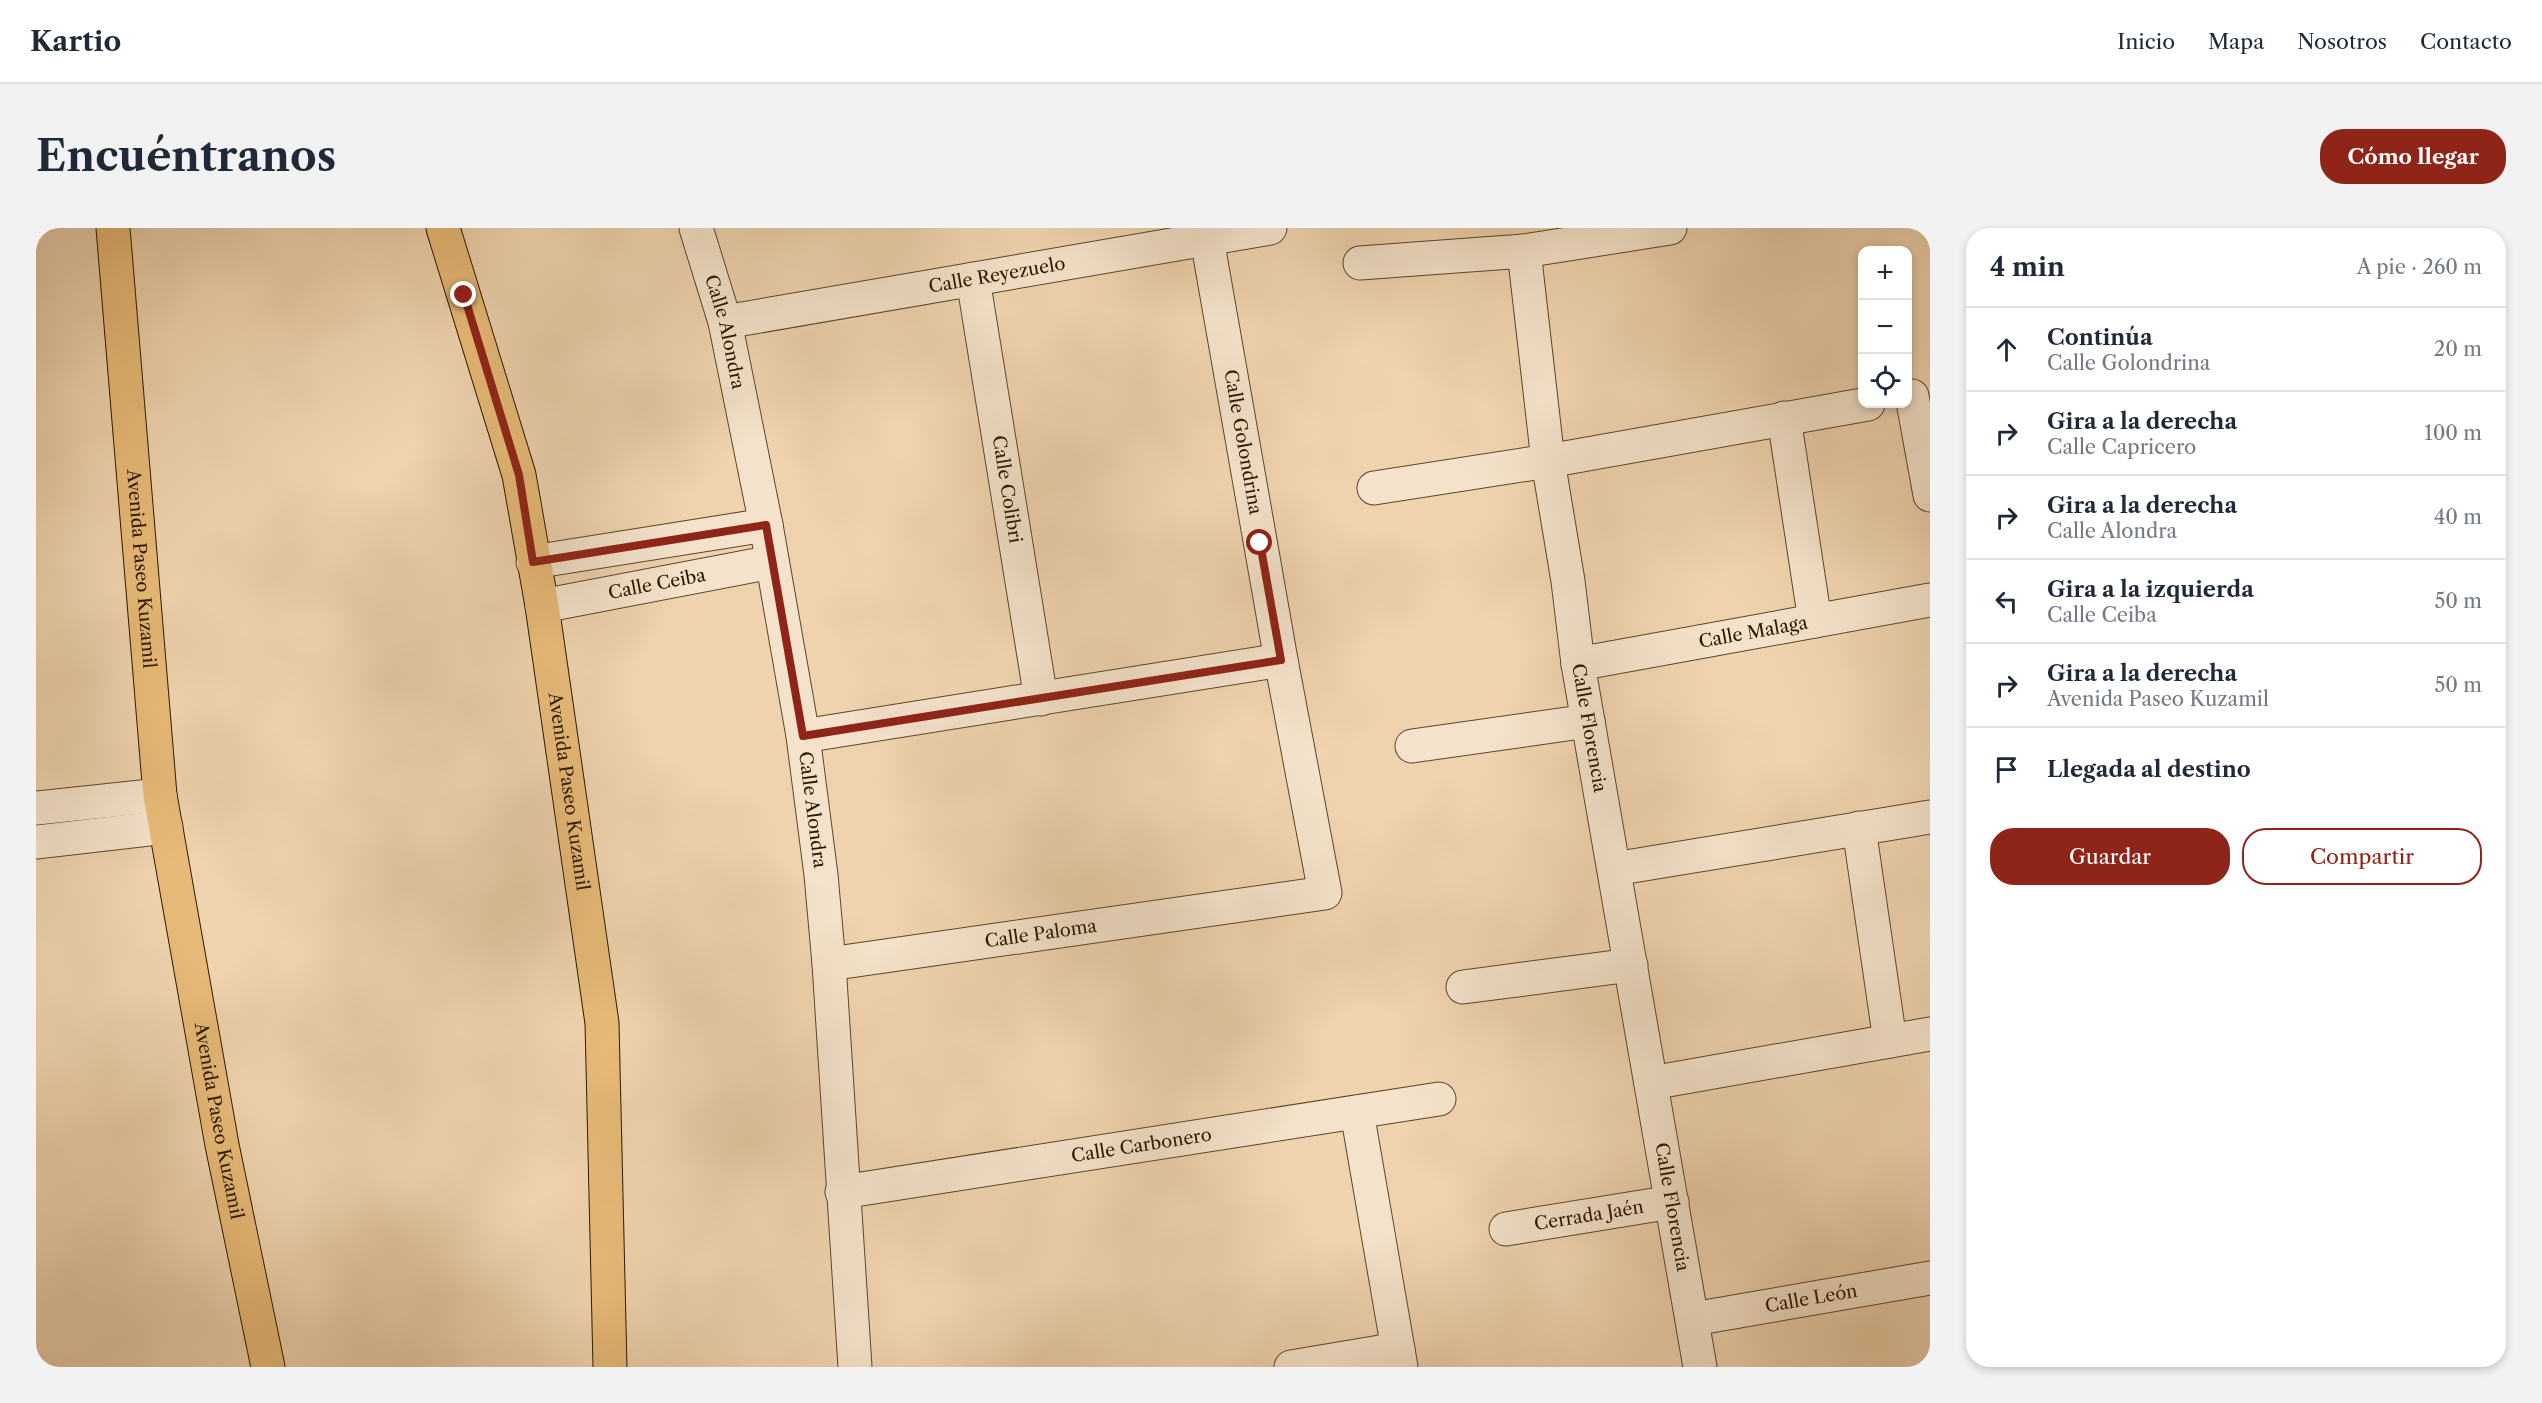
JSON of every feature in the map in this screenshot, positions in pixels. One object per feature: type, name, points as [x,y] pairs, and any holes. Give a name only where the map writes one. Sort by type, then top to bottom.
[{"type":"main road","name":"Avenida Paseo Kuzamil","points":[[113,228],[160,795],[222,1145],[268,1367]]},
{"type":"main road","name":"Avenida Paseo Kuzamil","points":[[443,228],[519,475],[542,606],[602,1023],[610,1367]]},
{"type":"street","name":"Calle Alondra","points":[[696,228],[724,322],[766,525],[803,736],[821,875],[829,964],[855,1367]]},
{"type":"street","name":"Calle Reyezuelo","points":[[724,322],[1270,228]]},
{"type":"street","points":[[1360,263],[1524,250],[1670,228]]},
{"type":"street","name":"Calle Golondrina","points":[[1207,239],[1281,660],[1325,893]]},
{"type":"street","name":"Calle Florencia","points":[[1524,250],[1548,460],[1568,581],[1578,664],[1700,1367]]},
{"type":"street","name":"Calle Colibri","points":[[973,279],[1041,699]]},
{"type":"street","points":[[1916,395],[1930,495]]},
{"type":"street","points":[[1374,488],[1858,406]]},
{"type":"street","points":[[1784,418],[1815,621]]},
{"type":"street","points":[[533,562],[766,525]]},
{"type":"street","name":"Calle Ceiba","points":[[542,606],[772,562]]},
{"type":"street","name":"Calle Malaga","points":[[1578,664],[1930,600]]},
{"type":"street","points":[[803,736],[1281,660]]},
{"type":"street","points":[[1412,746],[1588,721]]},
{"type":"street","points":[[36,808],[160,795]]},
{"type":"street","points":[[1614,869],[1930,817]]},
{"type":"street","points":[[36,842],[166,827]]},
{"type":"street","points":[[1859,828],[1890,1041]]},
{"type":"street","name":"Calle Paloma","points":[[829,964],[1325,893]]},
{"type":"street","points":[[1463,987],[1630,965]]},
{"type":"street","points":[[1651,1083],[1930,1034]]},
{"type":"street","name":"Calle Carbonero","points":[[842,1192],[1439,1099]]},
{"type":"street","points":[[1291,1367],[1400,1358],[1357,1112]]},
{"type":"street","name":"Cerrada Jaén","points":[[1506,1229],[1672,1202]]},
{"type":"street","name":"Calle León","points":[[1693,1319],[1930,1278]]},
{"type":"route","points":[[464,295],[519,475],[533,562],[766,525],[803,736],[1281,660],[1260,543]]}]
